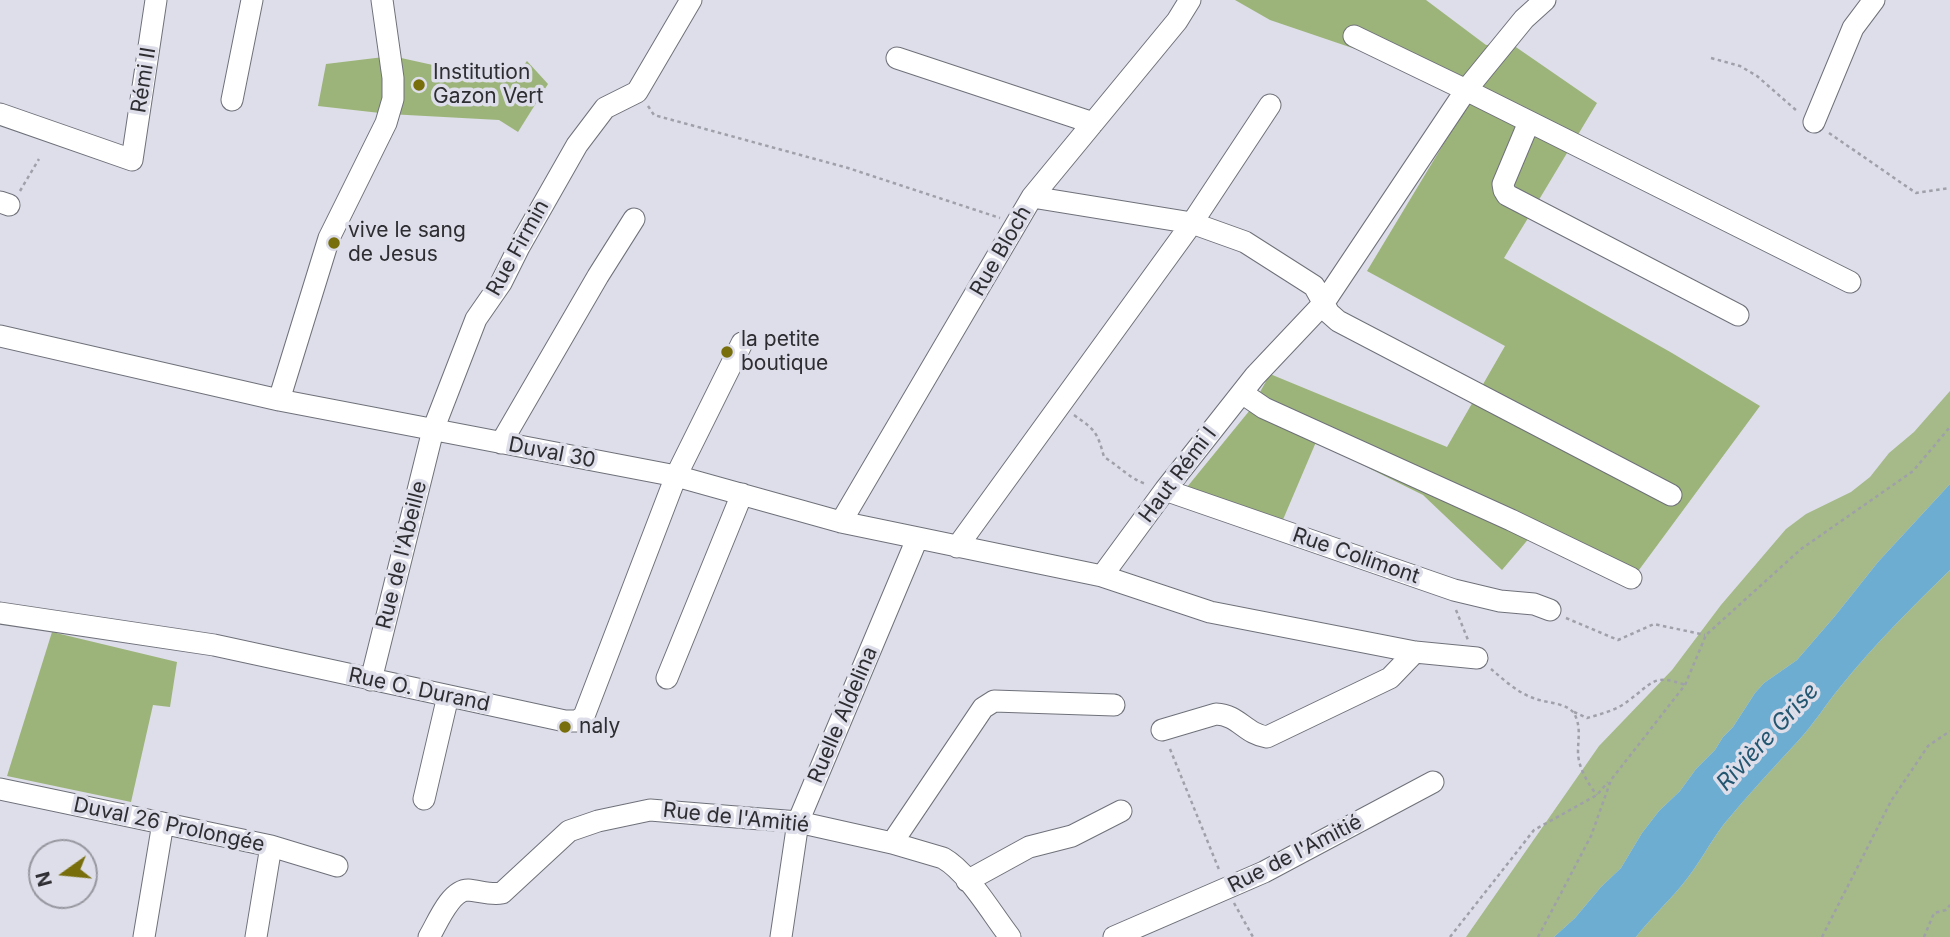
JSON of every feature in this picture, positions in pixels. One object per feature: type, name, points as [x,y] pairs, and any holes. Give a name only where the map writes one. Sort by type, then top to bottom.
[{"type":"street","name":"Rémi II","points":[[0,114],[132,160],[156,0]]},
{"type":"street","points":[[232,100],[253,0]]},
{"type":"street","points":[[279,400],[328,238],[386,123],[393,99],[393,78],[382,0]]},
{"type":"street","points":[[638,92],[691,0]]},
{"type":"street","name":"Rue Bloch","points":[[841,522],[1032,197],[1177,21],[1189,0]]},
{"type":"street","name":"Haut Rémi I","points":[[1102,576],[1248,384],[1324,304],[1466,90],[1524,19],[1545,0]]},
{"type":"street","points":[[1814,122],[1853,28],[1874,0]]},
{"type":"street","points":[[1354,36],[1850,282]]},
{"type":"street","points":[[897,58],[1093,122]]},
{"type":"street","name":"Rue Firmin","points":[[433,430],[476,319],[501,283],[577,145],[605,108],[638,92]]},
{"type":"street","points":[[957,547],[1192,223],[1270,106]]},
{"type":"street","points":[[1529,122],[1503,184],[1507,195],[1738,315]]},
{"type":"street","points":[[1032,197],[1192,223],[1245,242],[1304,277],[1314,286],[1329,313],[1338,321],[1671,495]]},
{"type":"street","points":[[501,443],[598,276],[635,219]]},
{"type":"street","name":"Duval 30","points":[[0,336],[279,400],[676,476],[841,522],[1102,576],[1210,612],[1415,652],[1478,658]]},
{"type":"street","points":[[676,476],[742,343]]},
{"type":"street","points":[[1248,384],[1273,413],[1511,520],[1631,578]]},
{"type":"street","name":"Rue de l'Abeille","points":[[371,680],[433,430]]},
{"type":"street","name":"Rue O. Durand","points":[[0,613],[214,645],[565,721],[577,721],[584,716],[676,476]]},
{"type":"street","name":"Rue Colimont","points":[[1165,490],[1454,590],[1500,601],[1534,604],[1550,610]]},
{"type":"street","points":[[667,678],[742,494]]},
{"type":"street","name":"Ruelle Aldelina","points":[[781,937],[798,822],[917,539]]},
{"type":"street","points":[[1162,730],[1216,714],[1233,717],[1249,732],[1267,737],[1390,678],[1415,652]]},
{"type":"street","points":[[424,799],[448,696]]},
{"type":"street","points":[[892,843],[989,703],[1114,705]]},
{"type":"street","name":"Rue de l'Amitié","points":[[1114,937],[1300,854],[1433,782]]},
{"type":"street","name":"Duval 26 Prolongée","points":[[0,789],[271,846],[337,866]]},
{"type":"street","name":"Rue de l'Amitié","points":[[429,937],[452,899],[466,890],[502,893],[569,831],[598,821],[650,810],[798,822],[892,843],[943,858],[951,862],[1010,937]]},
{"type":"street","points":[[967,881],[1029,847],[1072,836],[1121,811]]},
{"type":"street","points":[[144,937],[163,823]]},
{"type":"street","points":[[256,937],[271,846]]},
{"type":"path","points":[[638,92],[654,115],[848,167],[1017,224]]},
{"type":"path","points":[[4,203],[26,182],[38,159]]},
{"type":"path","points":[[1062,402],[1075,416],[1091,425],[1099,438],[1104,457],[1127,472],[1132,479],[1165,490]]},
{"type":"path","points":[[1450,937],[1534,830],[1597,796],[1611,780],[1685,685],[1706,635],[1801,549],[1913,471],[1950,427]]},
{"type":"path","points":[[1454,590],[1457,616],[1478,658],[1505,681],[1532,698],[1567,708],[1587,718],[1626,703],[1651,681],[1667,678],[1685,685]]},
{"type":"path","points":[[1550,610],[1618,640],[1654,624],[1706,635]]},
{"type":"path","points":[[1574,712],[1580,732],[1578,755],[1588,785],[1597,796]]},
{"type":"path","points":[[1162,730],[1226,889],[1254,937]]},
{"type":"path","points":[[1822,937],[1891,800],[1928,746],[1950,732]]},
{"type":"path","points":[[1538,937],[1591,836],[1611,780]]},
{"type":"path","points":[[1924,937],[1934,913],[1946,910],[1950,905]]},
{"type":"green space","points":[[1235,0],[1426,0],[1486,45],[1510,43],[1597,103],[1504,258],[1760,406],[1636,574],[1537,529],[1502,570],[1423,495],[1316,442],[1279,529],[1183,492],[1250,410],[1270,374],[1447,447],[1505,346],[1367,271],[1476,90],[1270,20]]},
{"type":"green space","points":[[392,56],[510,82],[527,61],[548,84],[518,132],[499,120],[389,114],[318,106],[326,64]]},
{"type":"green space","points":[[1950,391],[1950,484],[1878,562],[1797,660],[1764,683],[1755,693],[1715,750],[1642,833],[1621,868],[1554,937],[1466,937],[1599,746],[1672,670],[1721,605],[1786,529],[1806,514],[1851,492],[1870,477],[1889,453],[1914,432]]},
{"type":"green space","points":[[1950,570],[1950,937],[1636,937],[1688,878],[1724,824],[1804,734],[1854,671]]},
{"type":"green space","points":[[52,632],[177,662],[170,707],[153,705],[131,802],[7,776]]},
{"type":"water","name":"Rivière Grise","points":[[1950,484],[1950,570],[1894,626],[1804,734],[1751,792],[1724,824],[1676,892],[1636,937],[1554,937],[1621,868],[1642,833],[1715,750],[1755,693],[1764,683],[1797,660],[1878,562]]},
{"type":"place","name":"Institution Gazon Vert","points":[[419,85]]},
{"type":"place","name":"vive le sang de Jesus","points":[[334,243]]},
{"type":"place","name":"la petite boutique","points":[[727,352]]},
{"type":"place","name":"naly","points":[[565,727]]}]
